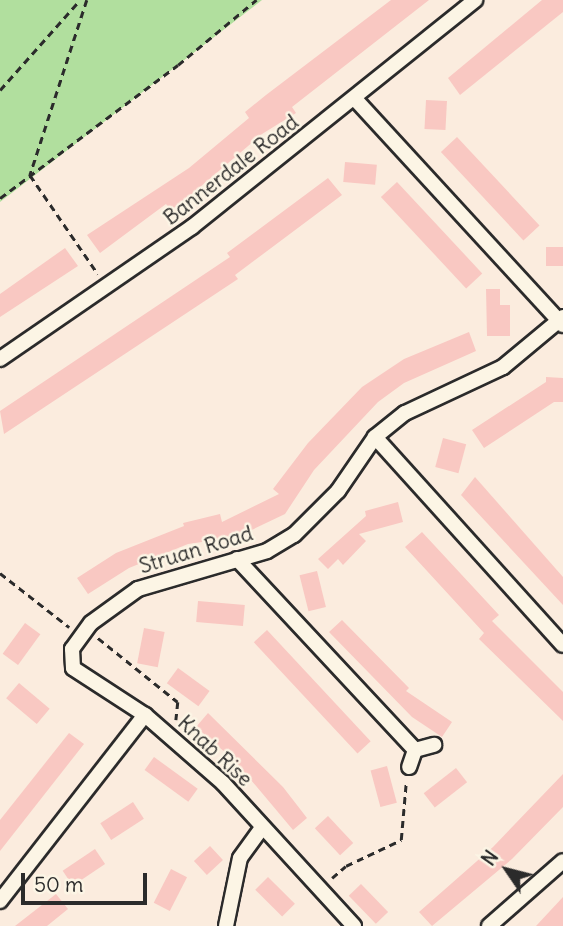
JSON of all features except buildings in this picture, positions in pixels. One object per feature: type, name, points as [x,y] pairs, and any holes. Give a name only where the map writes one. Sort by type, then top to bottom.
[{"type":"street","name":"Bannerdale Road","points":[[0,359],[109,288],[355,99],[475,0]]},
{"type":"street","points":[[355,99],[562,321]]},
{"type":"street","name":"Struan Road","points":[[72,649],[79,635],[114,603],[138,589],[267,551],[318,516],[376,437],[435,396],[503,367],[562,321]]},
{"type":"street","points":[[376,437],[563,645]]},
{"type":"street","points":[[237,559],[415,750]]},
{"type":"street","name":"Knab Rise","points":[[72,649],[71,662],[77,672],[145,715],[223,783],[261,829],[354,926]]},
{"type":"street","points":[[0,901],[145,715]]},
{"type":"street","points":[[415,750],[434,745]]},
{"type":"street","points":[[408,774],[415,750]]},
{"type":"street","points":[[226,926],[240,858],[261,829]]},
{"type":"street","points":[[489,926],[563,861]]},
{"type":"path","points":[[0,90],[80,0]]},
{"type":"path","points":[[30,176],[87,0]]},
{"type":"path","points":[[0,198],[178,65],[256,0]]},
{"type":"path","points":[[30,176],[109,288]]},
{"type":"path","points":[[0,573],[79,635]]},
{"type":"path","points":[[95,635],[178,702],[180,716],[172,726]]},
{"type":"path","points":[[325,885],[346,866],[401,840],[408,774]]},
{"type":"green space","points":[[0,0],[262,0],[0,202]]}]
